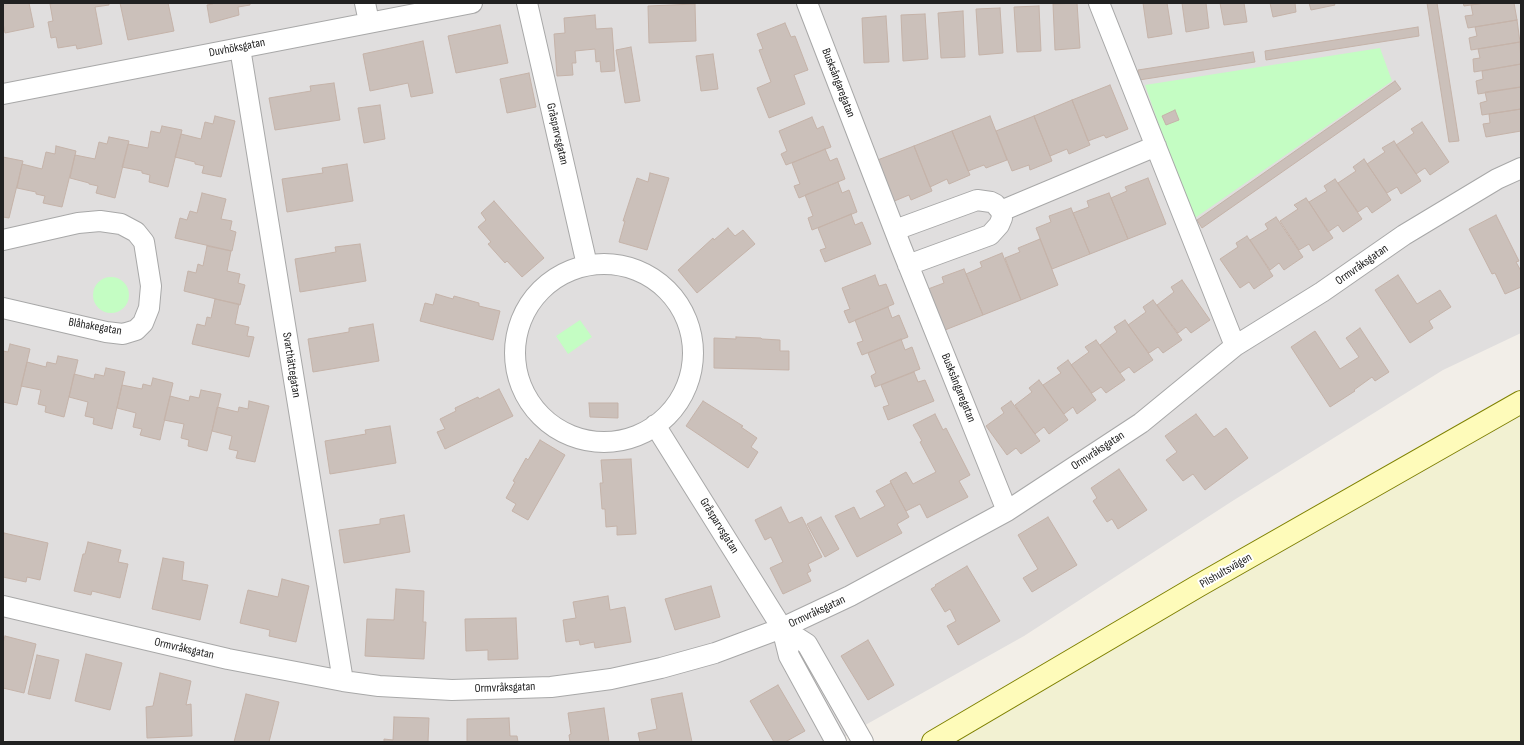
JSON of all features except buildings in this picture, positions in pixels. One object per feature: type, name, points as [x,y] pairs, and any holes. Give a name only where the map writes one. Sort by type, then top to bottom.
[{"type":"street","points":[[365,3],[369,22]]},
{"type":"street","name":"Duvhöksgatan","points":[[3,94],[472,3]]},
{"type":"street","name":"Gråsparvsgatan","points":[[527,3],[587,265]]},
{"type":"street","name":"Busksångaregatan","points":[[807,3],[908,265],[1007,511]]},
{"type":"street","points":[[1099,3],[1235,346]]},
{"type":"street","name":"Svarthättegatan","points":[[240,48],[343,681]]},
{"type":"street","points":[[1000,211],[1156,146]]},
{"type":"street","name":"Ormvråksgatan","points":[[3,606],[228,659],[343,681],[379,686],[452,690],[551,687],[611,679],[660,668],[715,653],[782,628],[850,596],[1007,511],[1141,423],[1235,346],[1322,292],[1404,235],[1497,179],[1521,168]]},
{"type":"street","points":[[895,230],[977,200],[995,204],[1002,215],[1001,222],[997,229],[990,235],[908,265]]},
{"type":"street","name":"Blåhakegatan","points":[[3,240],[78,223],[100,221],[121,224],[136,232],[144,242],[152,286],[149,308],[143,323],[136,330],[123,334],[106,332],[3,308]]},
{"type":"street","points":[[609,264],[632,268],[651,277],[668,292],[682,310],[690,331],[692,346],[690,376],[676,404],[667,416],[655,426],[639,435],[621,440],[602,442],[584,440],[566,434],[550,424],[537,411],[526,396],[518,379],[515,360],[515,342],[527,306],[553,279],[570,270],[587,265],[609,264]]},
{"type":"street","name":"Pilshultsvägen","points":[[933,742],[1205,582],[1521,402]]},
{"type":"street","name":"Gråsparvsgatan","points":[[655,426],[782,628],[789,656],[836,742]]},
{"type":"street","name":"Gråsparvsgatan","points":[[782,628],[807,644],[863,742]]},
{"type":"shaded area","points":[[3,3],[1521,3],[1521,333],[1443,370],[1234,500],[1024,636],[835,742],[15,742],[3,740]]},
{"type":"green space","points":[[1380,48],[1392,81],[1192,220],[1145,85]]},
{"type":"green space","points":[[114,277],[124,282],[128,288],[128,302],[124,308],[118,312],[108,313],[98,308],[94,302],[93,292],[98,282],[104,278]]},
{"type":"green space","points":[[580,320],[592,337],[568,354],[556,336]]},
{"type":"green space","points":[[1521,416],[1521,742],[949,742],[1093,660]]}]
